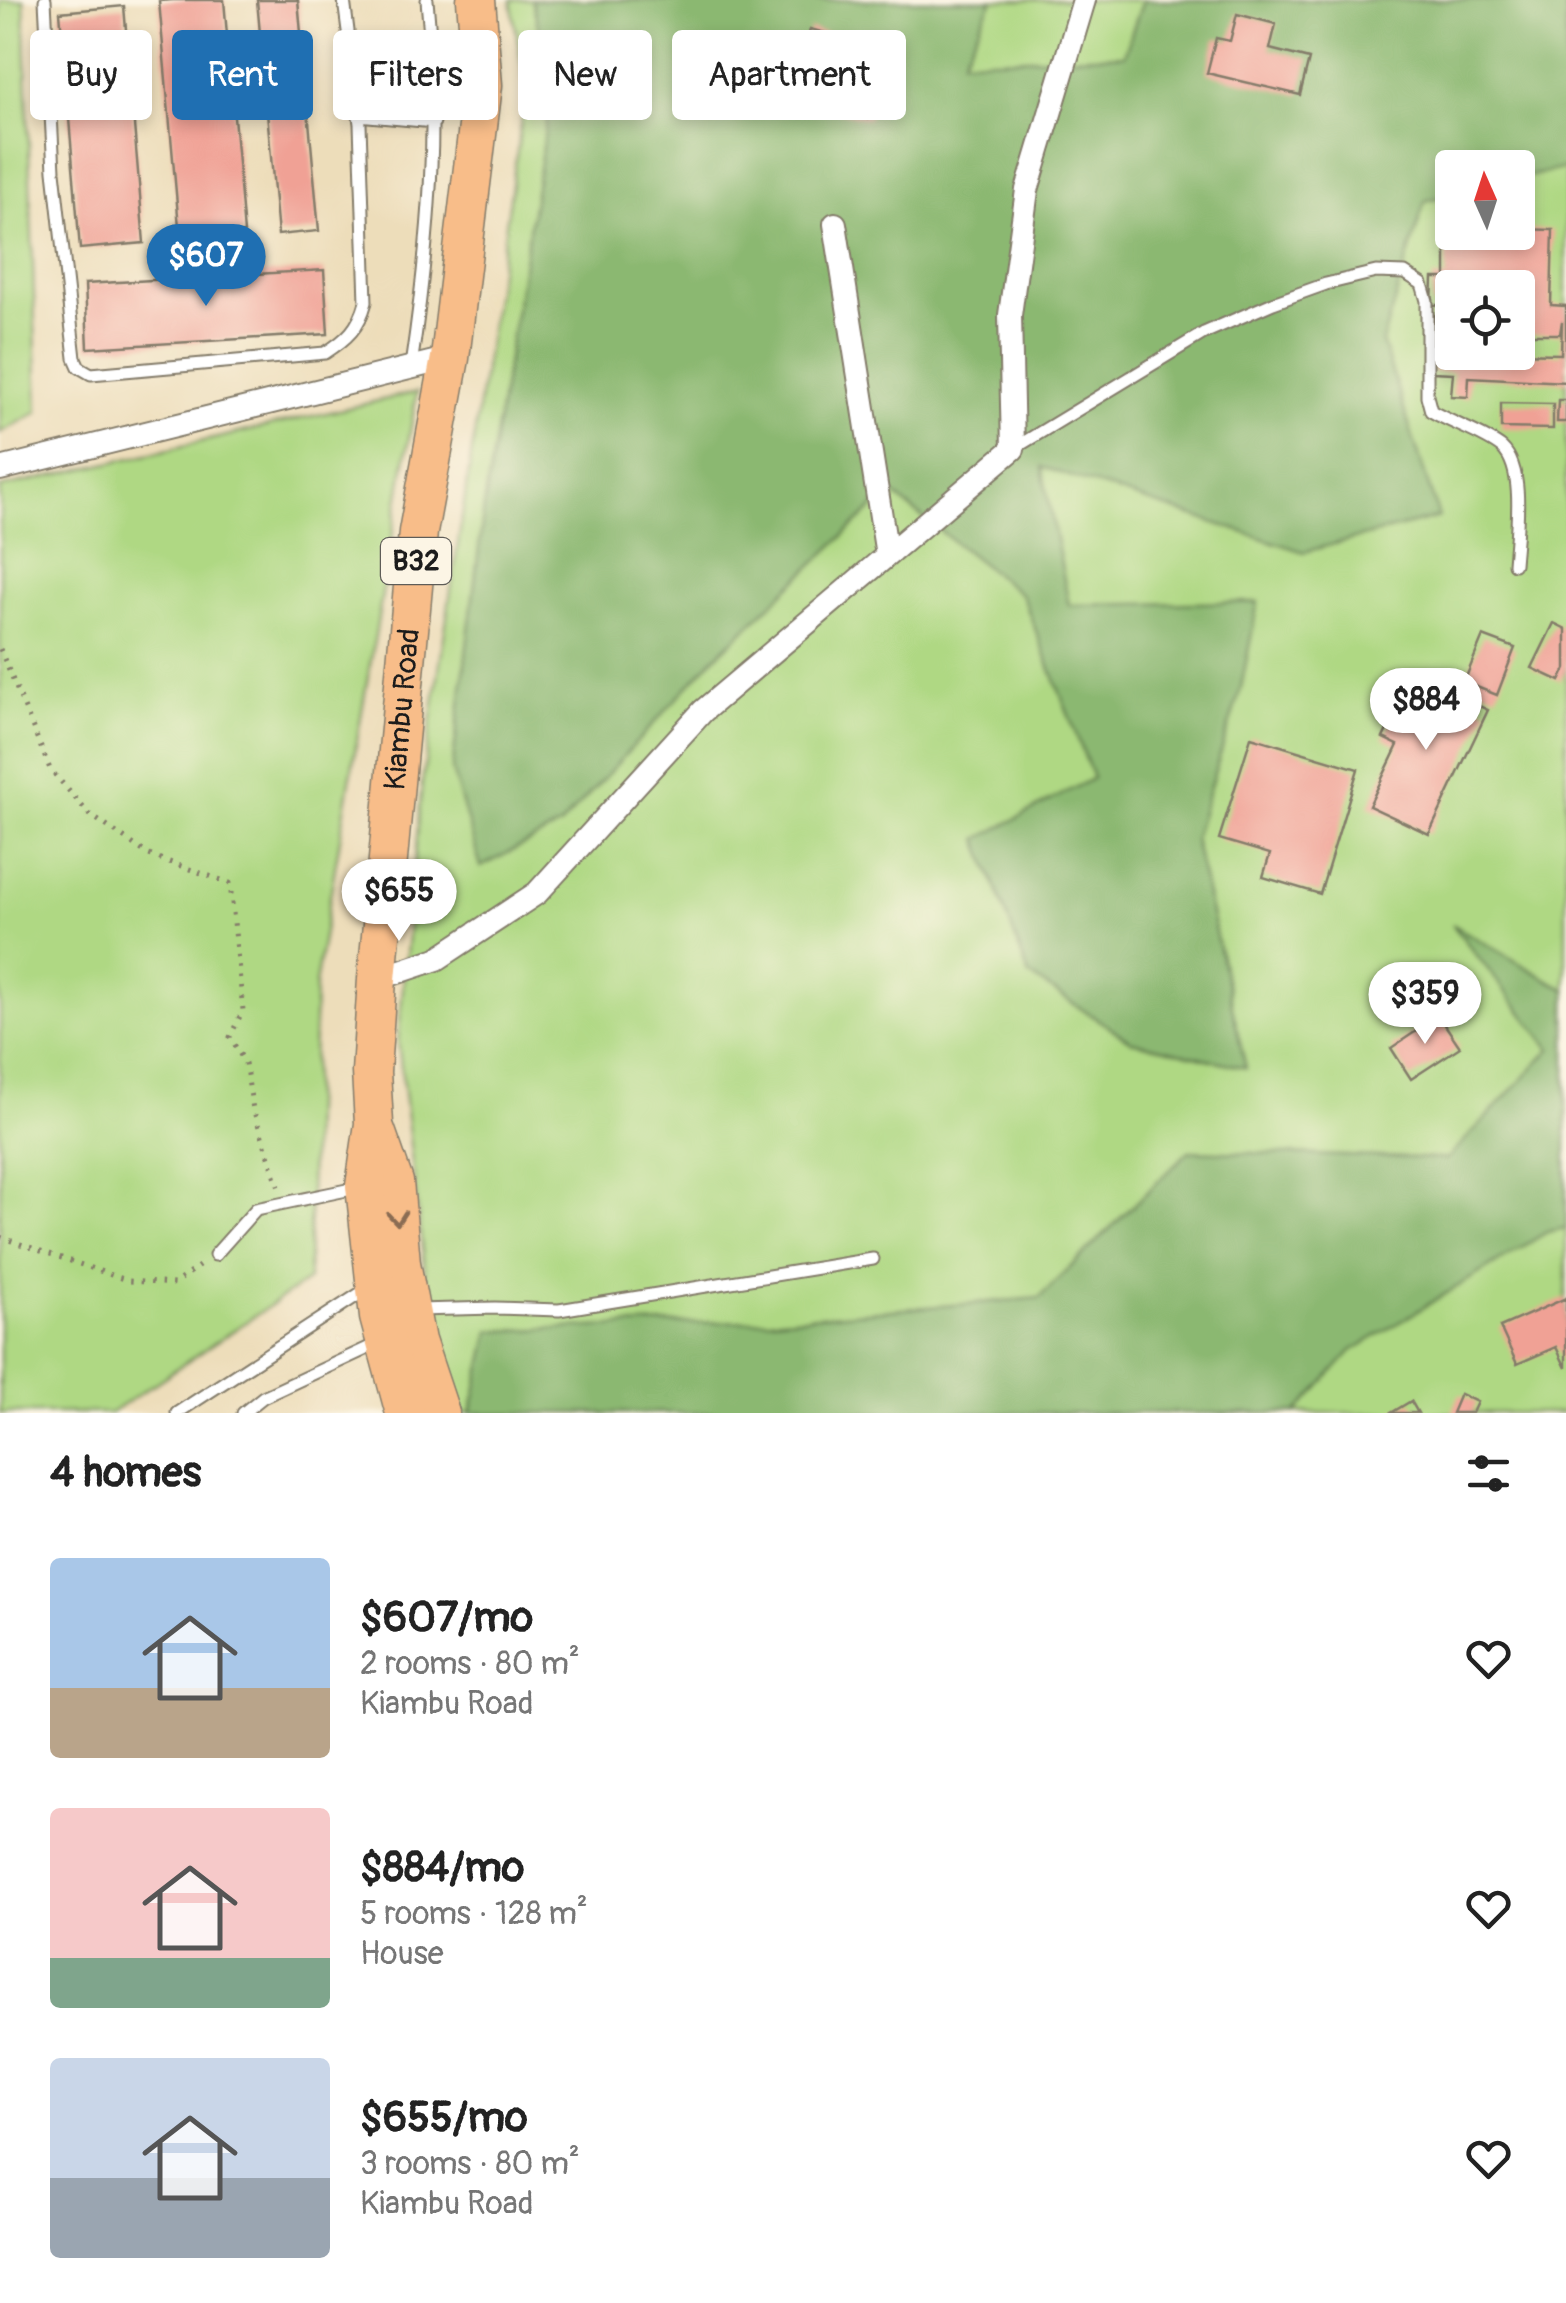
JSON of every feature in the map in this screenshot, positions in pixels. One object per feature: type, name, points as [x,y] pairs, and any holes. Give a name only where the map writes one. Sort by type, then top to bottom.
[{"type":"highway","name":"Kiambu Road","points":[[405,1413],[365,1186],[374,1124],[372,1072],[377,979],[418,532],[450,358],[483,85],[476,0]]},
{"type":"highway","name":"Kiambu Road","points":[[374,1124],[394,1182],[401,1262],[387,1313]]},
{"type":"highway","name":"Kiambu Road","points":[[387,1313],[416,1341],[440,1413]]},
{"type":"street","points":[[377,979],[437,959],[537,893],[703,710],[1013,449],[1010,315],[1026,190],[1084,0]]},
{"type":"street","points":[[834,224],[888,555]]},
{"type":"street","points":[[0,469],[450,358]]},
{"type":"lane","points":[[45,0],[54,171],[76,358],[79,367],[91,374],[325,353],[348,339],[362,318],[366,302],[358,120]]},
{"type":"lane","points":[[344,0],[348,30]]},
{"type":"lane","points":[[427,0],[428,30]]},
{"type":"lane","points":[[411,366],[433,181],[434,122],[412,120]]},
{"type":"lane","points":[[1013,449],[1222,325],[1326,284],[1376,272],[1405,273],[1422,284],[1427,301],[1431,411],[1502,448],[1514,466],[1514,564]]},
{"type":"lane","points":[[215,1255],[256,1209],[365,1186]]},
{"type":"lane","points":[[178,1413],[387,1313],[495,1308],[559,1310],[873,1259]]},
{"type":"lane","points":[[243,1413],[387,1313]]},
{"type":"path","points":[[0,648],[50,769],[89,814],[149,855],[230,882],[244,1010],[230,1037],[245,1064],[252,1109],[286,1204]]},
{"type":"path","points":[[0,1237],[128,1280],[174,1284],[215,1255]]},
{"type":"green space","points":[[0,0],[24,0],[38,412],[0,433]]},
{"type":"green space","points":[[511,0],[1566,0],[1566,1413],[441,1413],[398,1041],[422,783],[522,120],[652,120],[652,30],[518,30],[518,42]]},
{"type":"green space","points":[[532,0],[993,0],[963,60],[1124,55],[1143,0],[1566,0],[1566,168],[1535,175],[1535,150],[1435,150],[1435,198],[1425,201],[1382,342],[1439,517],[1304,552],[1042,467],[1069,605],[1258,602],[1241,688],[1194,838],[1246,1068],[1131,1041],[1029,975],[978,839],[1093,778],[1022,595],[890,492],[711,661],[560,826],[481,867],[452,770],[484,506],[547,120],[652,120],[652,30],[539,30]]},
{"type":"green space","points":[[417,392],[315,984],[308,1280],[111,1413],[0,1413],[0,488]]},
{"type":"green space","points":[[1452,924],[1566,990],[1566,1228],[1547,1232],[1352,1351],[1296,1413],[471,1413],[490,1331],[769,1320],[1039,1298],[1189,1151],[1447,1159],[1551,1049]]},
{"type":"building","points":[[224,0],[227,30],[172,30],[172,120],[234,120],[244,233],[180,238],[159,1]]},
{"type":"building","points":[[257,0],[298,0],[301,30],[260,30]]},
{"type":"building","points":[[124,6],[126,30],[62,30],[60,12]]},
{"type":"building","points":[[1237,14],[1276,24],[1270,49],[1309,59],[1300,95],[1207,73],[1216,38],[1230,41]]},
{"type":"building","points":[[69,120],[134,120],[144,243],[80,249]]},
{"type":"building","points":[[268,120],[309,120],[319,231],[278,235]]},
{"type":"building","points":[[1535,229],[1553,230],[1551,305],[1566,306],[1566,382],[1469,377],[1468,397],[1451,396],[1453,373],[1432,372],[1435,315],[1435,370],[1535,370],[1535,354],[1561,354],[1562,321],[1560,334],[1535,334],[1535,270],[1446,270],[1446,250],[1535,250]]},
{"type":"building","points":[[324,270],[328,334],[88,348],[85,284]]},
{"type":"building","points":[[1435,278],[1435,305],[1432,305]]},
{"type":"building","points":[[1558,400],[1566,400],[1566,422],[1557,422]]},
{"type":"building","points":[[1501,403],[1553,404],[1553,429],[1501,428]]},
{"type":"building","points":[[1554,623],[1566,629],[1566,669],[1560,681],[1532,668]]},
{"type":"building","points":[[1483,636],[1515,648],[1497,695],[1464,682]]},
{"type":"building","points":[[1414,675],[1488,710],[1429,834],[1369,806],[1398,745],[1383,738]]},
{"type":"building","points":[[1251,737],[1358,769],[1320,894],[1263,877],[1270,854],[1219,839]]},
{"type":"building","points":[[1439,1016],[1460,1047],[1411,1079],[1391,1048]]},
{"type":"building","points":[[1566,1298],[1566,1368],[1556,1347],[1517,1364],[1500,1327]]},
{"type":"building","points":[[1460,1394],[1477,1402],[1472,1413],[1452,1413]]},
{"type":"building","points":[[1411,1401],[1418,1413],[1391,1413]]}]
